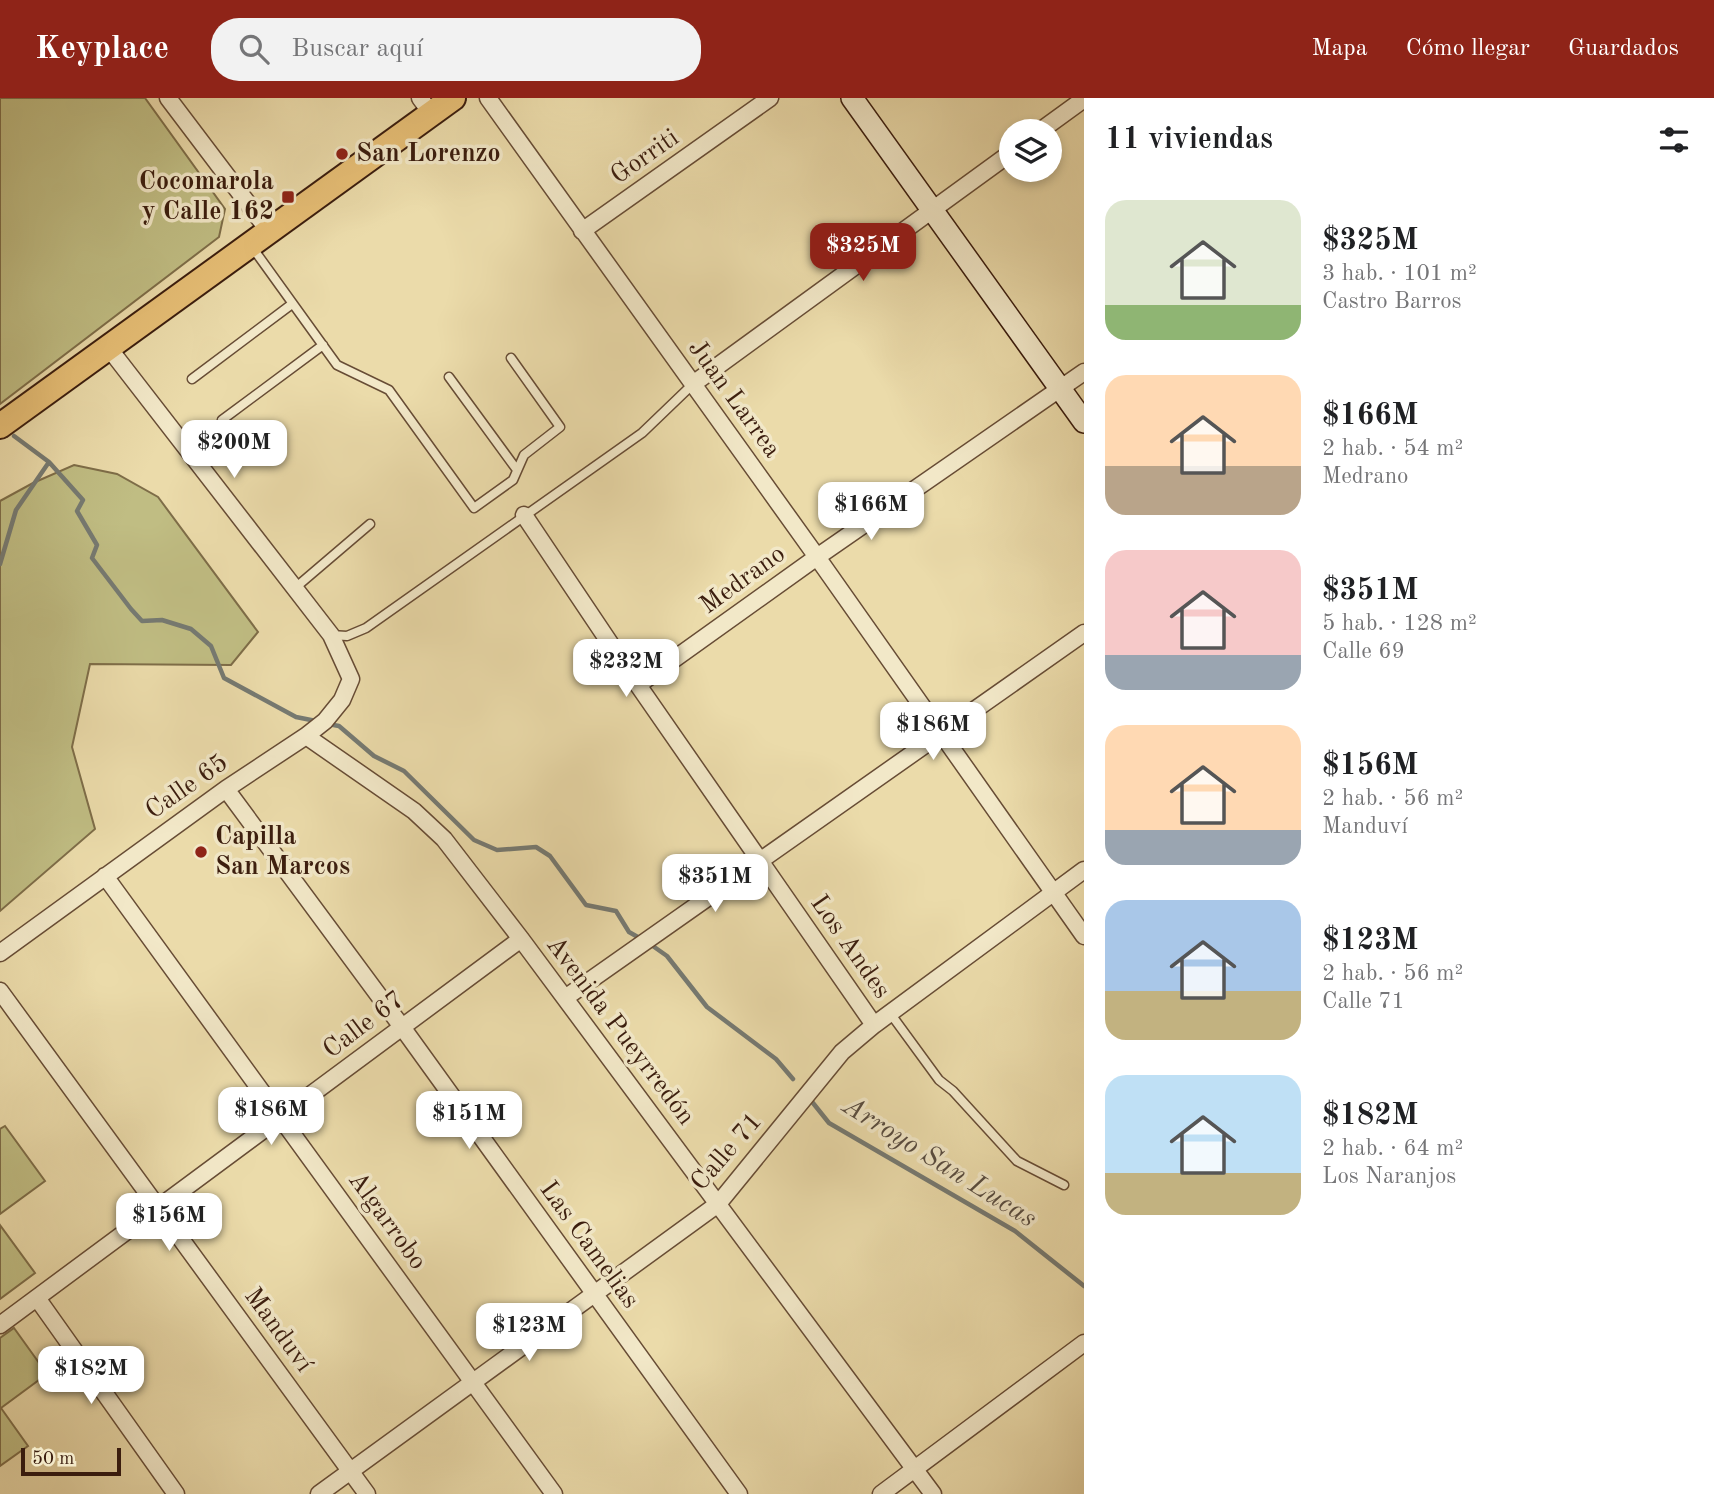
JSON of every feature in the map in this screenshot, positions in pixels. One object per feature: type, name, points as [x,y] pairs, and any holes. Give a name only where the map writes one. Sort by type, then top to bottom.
[{"type":"main road","points":[[0,426],[259,237],[426,106],[453,98]]},
{"type":"main road","points":[[852,98],[1084,422]]},
{"type":"street","points":[[168,98],[259,237]]},
{"type":"street","name":"Juan Larrea","points":[[488,98],[1084,936]]},
{"type":"street","name":"Gorriti","points":[[582,231],[770,98]]},
{"type":"street","points":[[1056,119],[1084,99]]},
{"type":"street","points":[[693,384],[999,161]]},
{"type":"street","points":[[108,347],[331,635]]},
{"type":"street","name":"Medrano","points":[[638,685],[1084,372]]},
{"type":"street","name":"Los Andes","points":[[524,515],[638,685],[874,1025]]},
{"type":"street","points":[[565,998],[1084,633]]},
{"type":"street","name":"Calle 65","points":[[0,953],[226,789],[325,721],[342,700],[351,679],[331,635]]},
{"type":"street","name":"Avenida Pueyrredón","points":[[306,736],[414,811],[444,839],[933,1494]]},
{"type":"street","name":"Las Camelias","points":[[226,789],[402,1027],[739,1494]]},
{"type":"street","name":"Calle 71","points":[[319,1494],[718,1204],[842,1052],[874,1025],[1084,870]]},
{"type":"street","name":"Algarrobo","points":[[105,876],[554,1494]]},
{"type":"street","name":"Calle 67","points":[[0,1325],[521,939]]},
{"type":"street","name":"Manduví","points":[[0,992],[367,1494]]},
{"type":"street","points":[[37,1298],[176,1494]]},
{"type":"street","points":[[881,1494],[1084,1343]]},
{"type":"lane","points":[[259,237],[292,304],[337,365],[389,390],[474,508],[513,480],[524,455],[560,427],[511,358]]},
{"type":"lane","points":[[192,379],[292,304]]},
{"type":"lane","points":[[222,420],[323,345]]},
{"type":"lane","points":[[449,377],[517,470]]},
{"type":"lane","points":[[331,635],[348,636],[366,628],[642,433],[693,384]]},
{"type":"lane","points":[[295,588],[370,524]]},
{"type":"lane","points":[[890,1013],[939,1080],[953,1091],[1017,1161],[1064,1185]]},
{"type":"shaded area","points":[[0,98],[145,98],[225,209],[219,237],[0,404]]},
{"type":"shaded area","points":[[74,465],[117,474],[158,497],[258,632],[231,665],[90,664],[72,747],[95,829],[0,911],[0,501]]},
{"type":"shaded area","points":[[5,1126],[45,1181],[0,1214],[0,1129]]},
{"type":"shaded area","points":[[0,1225],[35,1273],[0,1299]]},
{"type":"shaded area","points":[[14,1328],[47,1374],[1,1408],[28,1446],[0,1466],[0,1338]]},
{"type":"waterway","name":"Arroyo San Lucas","points":[[14,436],[49,462],[83,500],[77,511],[97,545],[92,558],[142,621],[162,620],[191,629],[211,646],[224,678],[296,717],[316,721]]},
{"type":"waterway","points":[[0,564],[16,510],[49,462]]},
{"type":"waterway","name":"Arroyo San Lucas","points":[[328,724],[339,726],[374,756],[404,771],[474,840],[497,850],[536,847],[550,856],[586,905],[616,911],[629,932],[643,940]]},
{"type":"waterway","name":"Arroyo San Lucas","points":[[650,944],[667,956],[707,1007],[776,1059],[793,1079]]},
{"type":"waterway","name":"Arroyo San Lucas","points":[[809,1098],[829,1123],[1015,1231],[1084,1286]]},
{"type":"place","name":"San Lorenzo","points":[[342,154]]},
{"type":"place","name":"Cocomarola y Calle 162","points":[[288,197]]},
{"type":"place","name":"Capilla San Marcos","points":[[201,852]]}]
